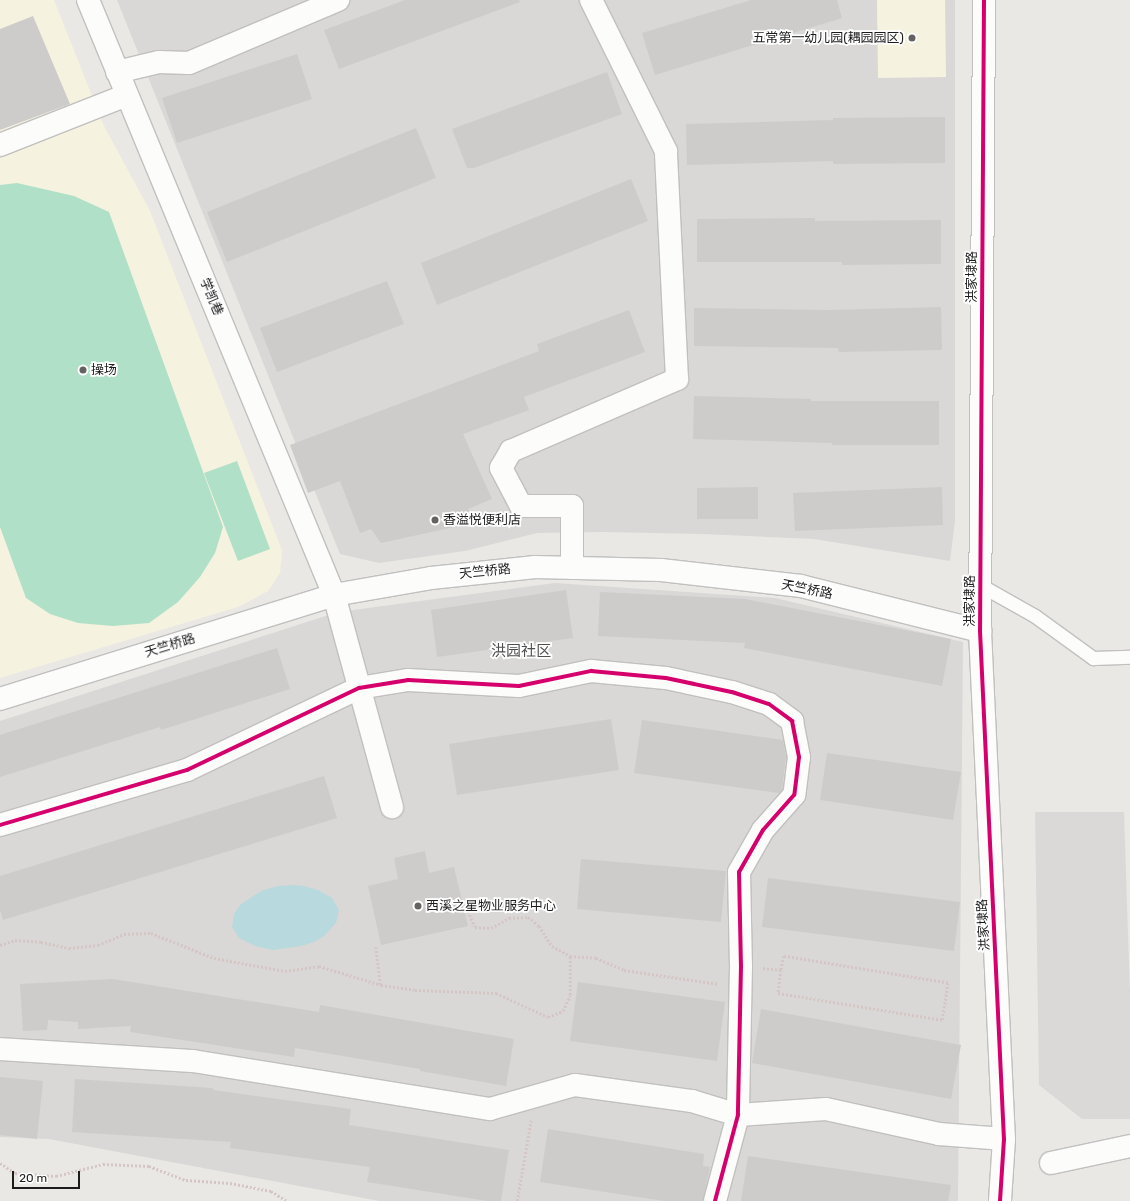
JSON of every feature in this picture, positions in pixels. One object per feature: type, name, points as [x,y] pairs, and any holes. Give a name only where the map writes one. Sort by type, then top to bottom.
[{"type":"street","name":"学凯巷","points":[[88,0],[334,595],[392,806]]},
{"type":"street","points":[[118,72],[159,62],[189,63],[338,0]]},
{"type":"street","points":[[572,568],[572,506],[521,506],[501,468],[511,451],[677,379],[666,151],[591,0]]},
{"type":"street","name":"洪家埭路","points":[[984,0],[980,631],[1004,1139],[1000,1201]]},
{"type":"street","points":[[0,145],[127,95]]},
{"type":"street","name":"天竺桥路","points":[[0,699],[334,595],[431,578],[535,567],[661,570],[801,586],[980,631]]},
{"type":"street","points":[[0,825],[187,770],[359,688],[408,680],[519,686],[591,672],[666,678],[732,692],[769,704],[792,721],[799,756],[794,795],[763,830],[739,872],[741,972],[738,1115],[715,1201]]},
{"type":"street","points":[[0,1049],[193,1061],[490,1109],[574,1085],[692,1101],[738,1115],[826,1109],[939,1134],[1004,1139]]},
{"type":"street","points":[[1051,1163],[1130,1146]]},
{"type":"lane","points":[[980,585],[1035,616],[1093,658],[1130,657]]},
{"type":"path","points":[[468,911],[475,927],[491,928],[509,918],[528,917],[539,926],[552,946],[570,956],[596,958],[624,970],[717,984],[741,972],[781,970]]},
{"type":"path","points":[[0,945],[15,940],[41,942],[69,948],[98,945],[124,934],[151,933],[214,958],[285,971],[319,966],[381,985],[415,990],[496,993],[548,1017],[563,1011],[570,996],[570,956]]},
{"type":"path","points":[[376,947],[381,985]]},
{"type":"path","points":[[784,956],[948,983],[942,1020],[778,993],[781,970],[784,956]]},
{"type":"path","points":[[517,1201],[536,1096]]},
{"type":"path","points":[[0,1163],[15,1173],[56,1176],[103,1164],[149,1166],[186,1180],[271,1190],[287,1201]]},
{"type":"shaded area","name":"操场","points":[[0,0],[54,0],[104,126],[150,211],[282,550],[280,573],[268,591],[238,607],[0,678]]},
{"type":"shaded area","points":[[117,0],[955,0],[955,521],[950,561],[814,539],[703,534],[603,532],[537,533],[465,551],[379,563],[340,554]]},
{"type":"shaded area","name":"五常第一幼儿园(耦园园区)","points":[[877,0],[945,0],[946,77],[878,78]]},
{"type":"shaded area","points":[[555,583],[775,598],[963,642],[958,1201],[379,1201],[49,1139],[0,1137],[0,721],[338,612]]},
{"type":"shaded area","points":[[1035,812],[1124,812],[1130,995],[1130,1119],[1082,1119],[1039,1085]]},
{"type":"green space","name":"操场","points":[[17,183],[74,196],[109,212],[223,527],[215,553],[200,577],[178,602],[149,623],[113,626],[78,623],[50,614],[26,598],[0,527],[0,185]]},
{"type":"green space","points":[[237,461],[270,549],[238,561],[204,473]]},
{"type":"water","points":[[278,886],[304,886],[318,890],[332,898],[339,910],[336,923],[324,936],[314,942],[301,946],[273,950],[255,946],[239,938],[232,927],[234,914],[241,904],[261,891]]},
{"type":"building","points":[[405,0],[519,0],[520,2],[339,69],[324,30]]},
{"type":"building","points":[[751,0],[837,0],[842,18],[655,75],[642,33]]},
{"type":"building","points":[[33,16],[70,104],[0,130],[0,29]]},
{"type":"building","points":[[297,54],[312,99],[177,143],[162,98]]},
{"type":"building","points":[[607,72],[622,114],[474,168],[467,168],[452,129]]},
{"type":"building","points":[[945,117],[945,163],[833,164],[833,161],[687,165],[686,124],[833,120],[833,118]]},
{"type":"building","points":[[416,128],[436,178],[227,262],[207,212]]},
{"type":"building","points":[[631,179],[648,221],[437,305],[421,263]]},
{"type":"building","points":[[815,218],[815,221],[941,220],[941,264],[842,265],[842,262],[697,262],[697,219]]},
{"type":"building","points":[[387,281],[404,324],[277,372],[260,328]]},
{"type":"building","points":[[941,307],[942,350],[839,352],[838,348],[694,346],[694,308],[829,310]]},
{"type":"building","points":[[629,310],[645,352],[524,397],[529,410],[463,434],[492,499],[468,509],[473,523],[381,543],[371,529],[360,533],[340,481],[308,493],[290,445],[539,351],[537,344]]},
{"type":"building","points":[[694,396],[811,399],[811,401],[939,401],[939,445],[832,445],[832,443],[693,439]]},
{"type":"building","points":[[758,487],[758,519],[697,519],[697,488]]},
{"type":"building","points":[[942,487],[943,525],[795,531],[793,493]]},
{"type":"building","points":[[566,590],[573,638],[437,657],[431,610]]},
{"type":"building","points":[[600,592],[745,599],[951,639],[942,686],[744,648],[745,643],[598,636]]},
{"type":"building","points":[[277,648],[290,689],[161,730],[160,727],[0,777],[0,735]]},
{"type":"building","points":[[611,719],[619,770],[457,795],[449,744]]},
{"type":"building","points":[[642,720],[783,740],[786,757],[782,790],[779,793],[634,773]]},
{"type":"building","points":[[827,753],[961,772],[953,820],[820,800]]},
{"type":"building","points":[[324,776],[337,818],[3,920],[0,910],[0,876]]},
{"type":"building","name":"西溪之星物业服务中心","points":[[425,851],[429,873],[454,867],[468,926],[381,945],[368,886],[398,879],[394,858]]},
{"type":"building","points":[[581,859],[726,871],[721,922],[577,909]]},
{"type":"building","points":[[768,878],[960,902],[954,951],[762,927]]},
{"type":"building","points":[[113,979],[319,1012],[320,1005],[514,1039],[506,1086],[420,1071],[420,1069],[295,1048],[294,1057],[130,1032],[131,1026],[78,1029],[78,1022],[48,1020],[47,1030],[23,1031],[20,984]]},
{"type":"building","points":[[578,982],[725,1002],[717,1061],[570,1041]]},
{"type":"building","points":[[761,1009],[961,1045],[951,1099],[752,1063]]},
{"type":"building","points":[[0,1077],[43,1081],[37,1139],[0,1135]]},
{"type":"building","points":[[75,1079],[213,1088],[213,1090],[351,1109],[349,1125],[509,1150],[501,1201],[487,1201],[367,1182],[370,1167],[230,1148],[231,1142],[72,1132]]},
{"type":"building","points":[[548,1129],[704,1154],[703,1166],[710,1167],[703,1201],[664,1201],[540,1182]]},
{"type":"building","points":[[748,1156],[951,1185],[948,1201],[741,1201]]},
{"type":"cycle path","points":[[984,0],[980,631],[1004,1139],[1000,1201]]},
{"type":"cycle path","points":[[0,825],[187,770],[359,688],[408,680],[519,686],[591,671],[666,678],[732,692],[769,704],[792,721],[799,757],[794,795],[763,830],[739,872],[741,966],[738,1115],[715,1201]]},
{"type":"place","name":"五常第一幼儿园(耦园园区)","points":[[912,38]]},
{"type":"place","name":"操场","points":[[83,370]]},
{"type":"place","name":"香溢悦便利店","points":[[435,520]]},
{"type":"place","name":"西溪之星物业服务中心","points":[[418,906]]},
{"type":"district","name":"洪园社区","points":[[521,652]]}]
